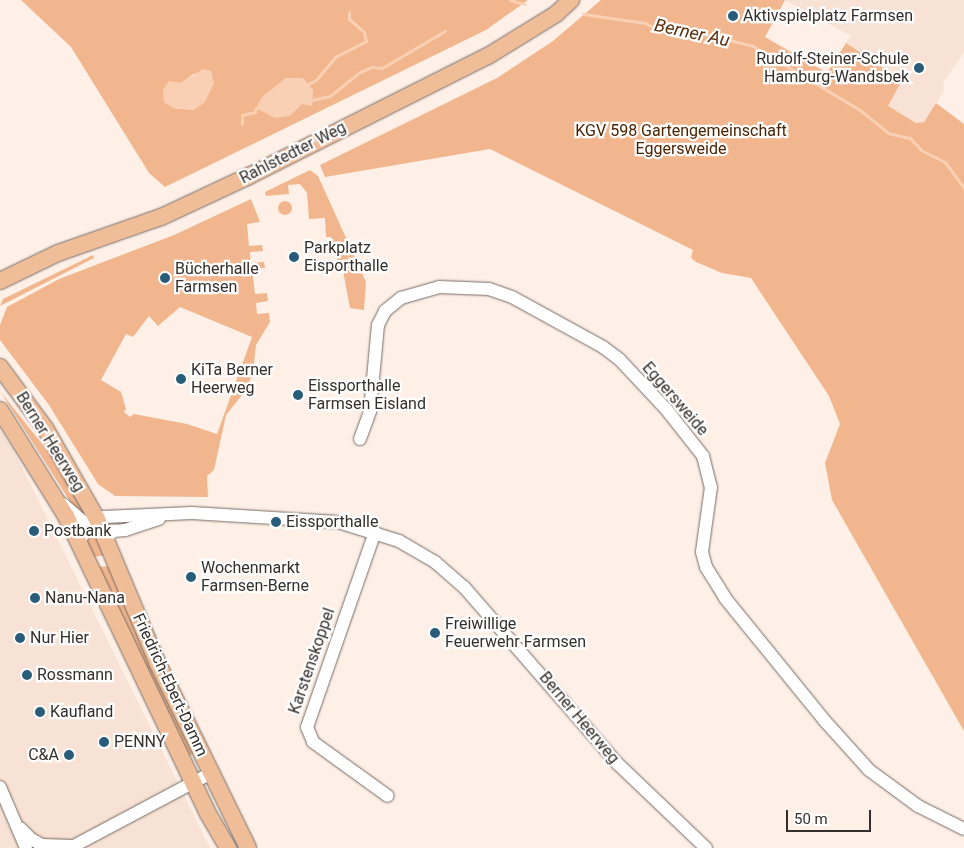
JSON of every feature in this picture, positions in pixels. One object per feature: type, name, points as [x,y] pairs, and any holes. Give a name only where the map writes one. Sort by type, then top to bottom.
[{"type":"main road","name":"Rahlstedter Weg","points":[[1,281],[58,254],[161,217],[249,176],[488,56],[548,19],[571,0]]},
{"type":"main road","name":"Berner Heerweg","points":[[0,367],[45,428],[96,526]]},
{"type":"main road","name":"Berner Heerweg","points":[[0,410],[79,542]]},
{"type":"main road","name":"Friedrich-Ebert-Damm","points":[[96,526],[157,662],[248,848]]},
{"type":"main road","name":"Friedrich-Ebert-Damm","points":[[79,542],[228,848]]},
{"type":"street","name":"Eggersweide","points":[[360,439],[370,411],[378,325],[385,312],[400,298],[438,287],[489,289],[512,297],[603,347],[620,360],[666,409],[703,456],[711,487],[702,552],[706,566],[725,598],[829,726],[868,770],[918,806],[964,829]]},
{"type":"street","name":"Berner Heerweg","points":[[51,494],[96,526],[175,514],[224,513],[326,520],[375,532],[421,552],[456,578],[536,667],[618,764],[706,848]]},
{"type":"street","points":[[79,542],[96,526]]},
{"type":"street","name":"Karstenskoppel","points":[[375,532],[307,728],[313,742],[388,796]]},
{"type":"street","points":[[0,787],[30,845],[53,848],[71,847],[211,773]]},
{"type":"shaded area","name":"Rudolf-Steiner-Schule Hamburg-Wandsbek","points":[[785,0],[964,0],[964,52],[943,83],[944,91],[924,122],[916,123],[887,106],[902,79],[846,43],[851,36]]},
{"type":"shaded area","points":[[203,69],[211,71],[214,83],[205,102],[194,110],[173,108],[164,102],[163,90],[169,81],[181,83]]},
{"type":"shaded area","points":[[286,78],[303,78],[313,90],[312,106],[302,104],[290,116],[275,118],[256,108],[262,97]]},
{"type":"shaded area","points":[[0,430],[13,449],[210,848],[0,848]]},
{"type":"green space","points":[[21,0],[528,0],[486,30],[165,187],[149,173],[71,47]],"holes":[[[195,73],[194,110],[173,108],[181,83]]]},
{"type":"green space","name":"KGV 598 Gartengemeinschaft Eggersweide","points":[[601,0],[785,0],[765,37],[827,73],[846,43],[902,80],[888,106],[916,123],[924,122],[936,103],[964,124],[964,731],[832,500],[825,463],[840,424],[829,396],[751,278],[722,273],[696,262],[691,258],[693,250],[490,149],[325,177],[320,165],[497,78],[553,41]]},
{"type":"green space","points":[[310,170],[318,176],[366,282],[364,310],[350,308],[343,271],[338,271],[336,245],[331,245],[331,237],[326,237],[325,218],[309,219],[307,193],[300,184],[288,185],[289,194],[266,196],[265,192]]},
{"type":"green space","points":[[251,199],[260,222],[247,224],[249,246],[262,245],[263,251],[250,252],[251,263],[264,262],[265,268],[252,269],[255,294],[267,293],[268,301],[256,303],[257,314],[269,313],[270,322],[256,345],[253,373],[246,390],[226,415],[214,470],[207,476],[208,497],[115,496],[98,484],[49,405],[0,340],[0,325],[7,307],[59,279],[174,235]],"holes":[[[180,307],[252,337],[217,434],[187,424],[134,414],[130,417],[124,412],[126,409],[121,392],[101,380],[126,334],[133,337],[149,316],[158,326]]]},
{"type":"green space","points":[[285,201],[290,203],[292,208],[290,213],[285,215],[280,213],[278,208],[280,203]]},
{"type":"green space","points":[[93,255],[94,258],[0,306],[3,299]]},
{"type":"green space","points":[[0,391],[65,473],[89,517],[73,506]]},
{"type":"green space","points":[[91,532],[94,532],[107,555],[93,557],[87,542]]},
{"type":"green space","points":[[112,566],[195,753],[188,756],[97,567]]},
{"type":"waterway","name":"Berner Au","points":[[510,0],[524,4]]},
{"type":"waterway","points":[[308,84],[316,80],[335,57],[366,41],[364,32],[349,19],[349,12]]},
{"type":"waterway","name":"Berner Au","points":[[583,14],[645,23],[659,30],[686,29],[753,46],[860,110],[888,133],[910,138],[921,150],[945,162],[964,188]]},
{"type":"waterway","points":[[312,100],[330,96],[360,72],[372,67],[382,68],[445,31]]},
{"type":"waterway","points":[[242,124],[242,115],[255,112],[256,108]]},
{"type":"place","name":"Aktivspielplatz Farmsen","points":[[733,16]]},
{"type":"place","name":"Rudolf-Steiner-Schule Hamburg-Wandsbek","points":[[919,68]]},
{"type":"place","name":"Parkplatz Eisporthalle","points":[[294,257]]},
{"type":"place","name":"Bücherhalle Farmsen","points":[[165,278]]},
{"type":"place","name":"KiTa Berner Heerweg","points":[[181,379]]},
{"type":"place","name":"Eissporthalle Farmsen Eisland","points":[[298,395]]},
{"type":"place","name":"Eissporthalle","points":[[276,522]]},
{"type":"place","name":"Postbank","points":[[34,531]]},
{"type":"place","name":"Wochenmarkt Farmsen-Berne","points":[[191,577]]},
{"type":"place","name":"Nanu-Nana","points":[[35,598]]},
{"type":"place","name":"Freiwillige Feuerwehr Farmsen","points":[[435,633]]},
{"type":"place","name":"Nur Hier","points":[[20,638]]},
{"type":"place","name":"Rossmann","points":[[27,675]]},
{"type":"place","name":"Kaufland","points":[[40,712]]},
{"type":"place","name":"PENNY","points":[[104,742]]},
{"type":"place","name":"C&A","points":[[69,755]]}]
